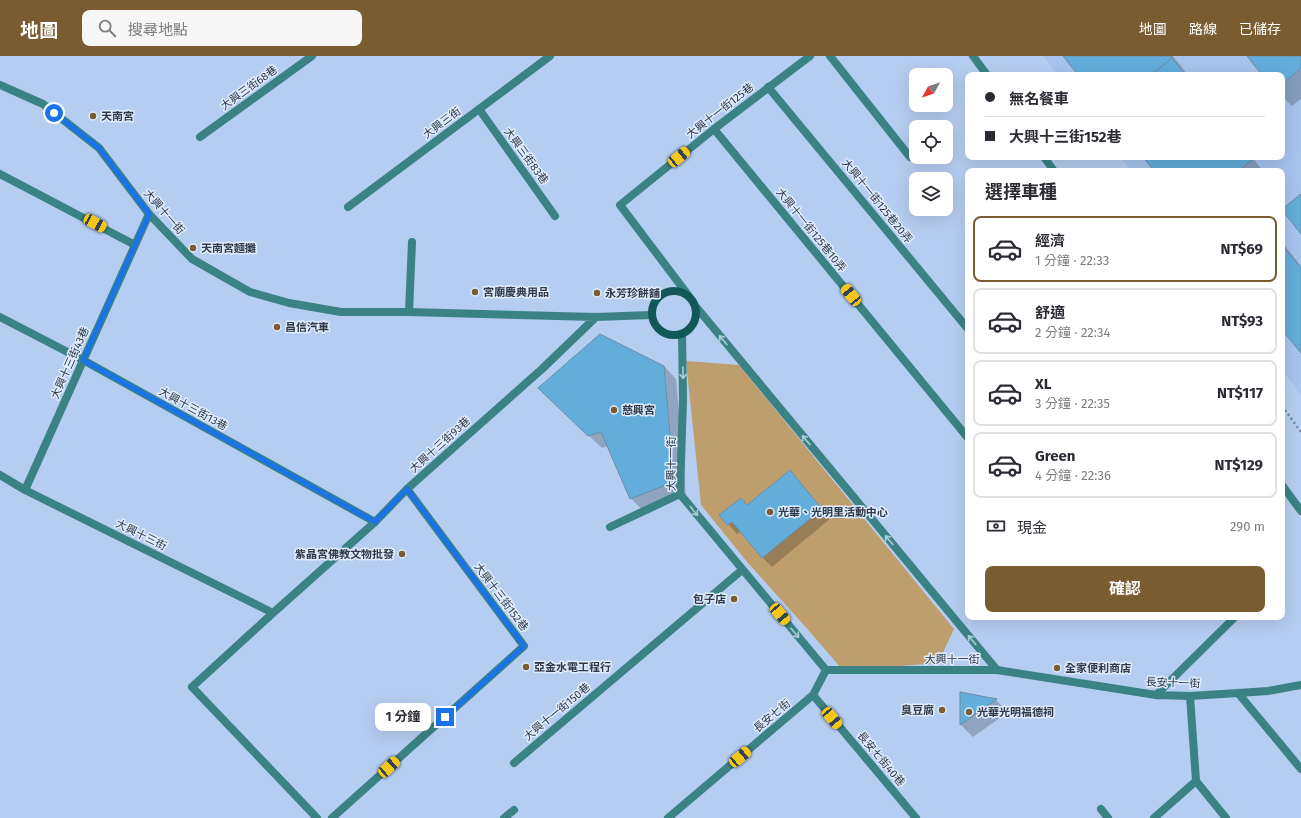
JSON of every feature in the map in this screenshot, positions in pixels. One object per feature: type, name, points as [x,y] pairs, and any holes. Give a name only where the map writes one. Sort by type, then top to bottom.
[{"type":"street","name":"大興三街68巷","points":[[200,137],[312,56]]},
{"type":"street","name":"大興三街","points":[[348,207],[550,56]]},
{"type":"street","name":"大興十一街125巷","points":[[688,295],[620,205],[714,128],[810,56]]},
{"type":"street","points":[[830,56],[909,156]]},
{"type":"street","points":[[974,56],[985,72]]},
{"type":"street","name":"大興十一街","points":[[0,85],[43,104],[99,148],[149,214],[192,259],[250,292],[289,303],[341,312],[409,312],[596,317],[652,315]]},
{"type":"street","name":"大興十一街125巷20弄","points":[[768,87],[965,325]]},
{"type":"street","name":"大興三街83巷","points":[[479,109],[555,216]]},
{"type":"street","name":"大興十一街125巷10弄","points":[[714,128],[965,434]]},
{"type":"street","points":[[0,174],[135,245]]},
{"type":"street","name":"大興十三街43巷","points":[[25,490],[149,214]]},
{"type":"street","points":[[409,312],[412,242]]},
{"type":"street","points":[[668,290],[678,290],[688,295],[697,308],[696,319],[693,325],[689,330],[682,334],[673,335],[660,331],[654,322],[652,315],[652,308],[655,301],[660,295],[668,290]]},
{"type":"street","name":"大興十一街","points":[[697,308],[997,670]]},
{"type":"street","name":"大興十三街13巷","points":[[0,317],[83,360],[375,522]]},
{"type":"street","name":"大興十三街93巷","points":[[317,818],[192,687],[375,522],[407,489],[542,369],[596,317]]},
{"type":"street","name":"大興十一街","points":[[682,334],[683,399],[680,494],[826,670],[997,670]]},
{"type":"street","name":"大興十三街","points":[[0,475],[25,490],[273,613]]},
{"type":"street","name":"大興十三街152巷","points":[[332,818],[524,646],[407,489]]},
{"type":"street","points":[[1285,490],[1301,511]]},
{"type":"street","points":[[610,527],[680,494]]},
{"type":"street","name":"大興十一街150巷","points":[[514,763],[742,570]]},
{"type":"street","points":[[1156,695],[1232,620]]},
{"type":"street","name":"長安七街","points":[[668,818],[813,695],[826,670]]},
{"type":"street","name":"長安十一街","points":[[997,670],[1156,695],[1190,696],[1268,691],[1301,685]]},
{"type":"street","points":[[1238,693],[1301,769]]},
{"type":"street","name":"長安七街40巷","points":[[813,695],[916,818]]},
{"type":"street","points":[[1190,696],[1196,781],[1226,818]]},
{"type":"street","points":[[1154,818],[1196,781]]},
{"type":"street","points":[[1101,809],[1108,818]]},
{"type":"street","points":[[504,818],[514,810]]},
{"type":"path","points":[[1285,410],[1301,432]]},
{"type":"shaded area","points":[[1043,56],[1301,56],[1301,395],[1285,374],[1285,168],[1129,168],[1122,160],[1285,160],[1285,72],[1056,72]]},
{"type":"shaded area","points":[[686,361],[739,365],[954,629],[938,663],[887,667],[840,667],[748,563],[701,505]]},
{"type":"building","points":[[1063,56],[1171,56],[1172,58],[1155,72],[1076,72]]},
{"type":"building","points":[[1247,56],[1301,56],[1301,68],[1285,81],[1285,72],[1260,72]]},
{"type":"building","points":[[1172,58],[1184,72],[1155,72]]},
{"type":"building","points":[[1145,160],[1252,160],[1242,168],[1152,168]]},
{"type":"building","points":[[1301,194],[1301,234],[1285,214],[1285,207]]},
{"type":"building","points":[[1285,249],[1301,268],[1301,353],[1285,334]]},
{"type":"building","name":"慈興宮","points":[[600,334],[664,366],[674,482],[630,499],[601,432],[588,436],[538,388]]},
{"type":"building","name":"光華、光明里活動中心","points":[[790,470],[822,509],[762,558],[732,522],[727,525],[719,515],[741,498],[747,505]]},
{"type":"building","name":"光華光明福德祠","points":[[960,692],[997,699],[960,725]]},
{"type":"place","name":"天南宮","points":[[93,116]]},
{"type":"place","name":"天南宮麵攤","points":[[193,248]]},
{"type":"place","name":"宮廟慶典用品","points":[[475,292]]},
{"type":"place","name":"永芳珍餅舖","points":[[597,293]]},
{"type":"place","name":"昌信汽車","points":[[277,327]]},
{"type":"place","name":"慈興宮","points":[[614,410]]},
{"type":"place","name":"光華、光明里活動中心","points":[[770,512]]},
{"type":"place","name":"紫晶宮佛教文物批發","points":[[402,554]]},
{"type":"place","name":"包子店","points":[[734,599]]},
{"type":"place","name":"亞金水電工程行","points":[[526,667]]},
{"type":"place","name":"全家便利商店","points":[[1057,668]]},
{"type":"place","name":"臭豆腐","points":[[942,710]]},
{"type":"place","name":"光華光明福德祠","points":[[969,712]]},
{"type":"route","points":[[54,113],[99,148],[149,214],[83,360],[375,522],[407,489],[524,646],[445,717]]}]
